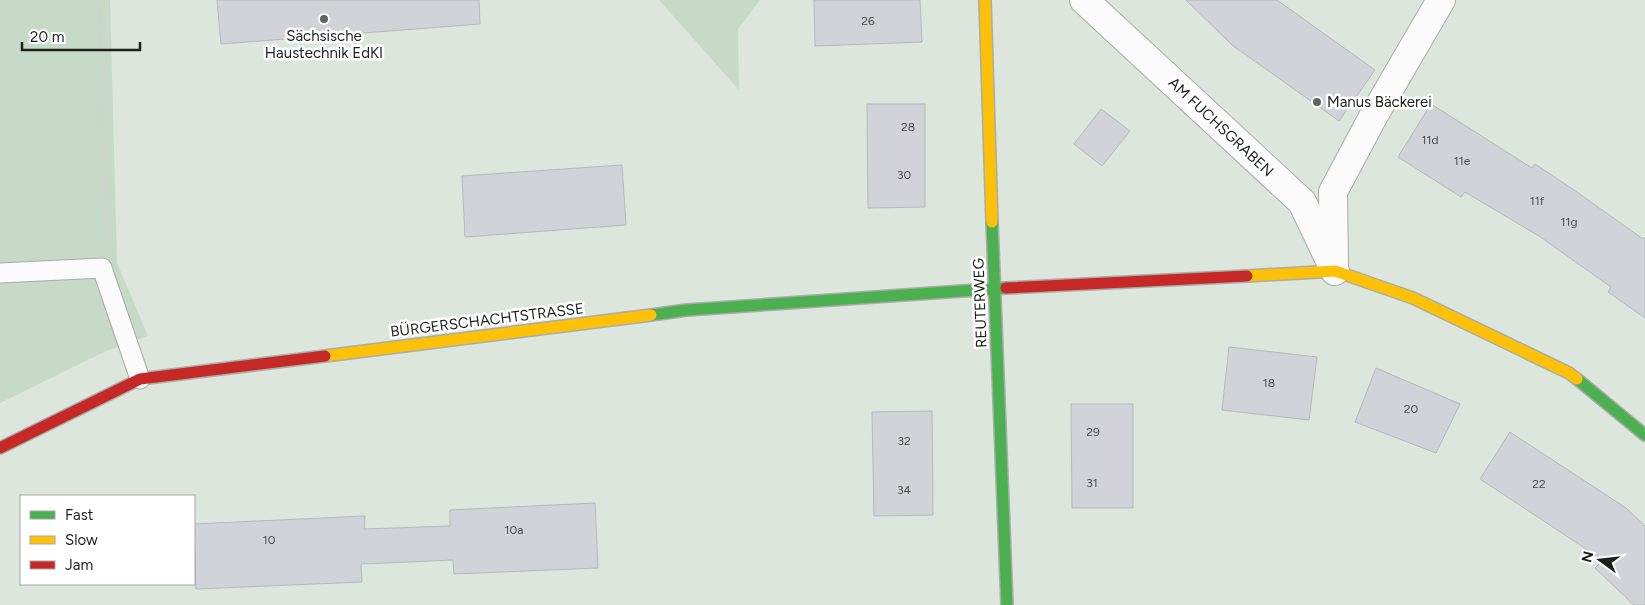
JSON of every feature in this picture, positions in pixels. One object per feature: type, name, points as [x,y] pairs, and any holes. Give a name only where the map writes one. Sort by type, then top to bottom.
[{"type":"main road","name":"REUTERWEG","points":[[985,0],[994,289],[1007,605]]},
{"type":"main road","points":[[994,289],[1334,271],[1412,298],[1570,373],[1645,435]]},
{"type":"main road","name":"BÜRGERSCHACHTSTRASSE","points":[[0,448],[140,379],[687,310],[994,289]]},
{"type":"street","name":"AM FUCHSGRABEN","points":[[1084,0],[1302,202],[1334,271]]},
{"type":"street","points":[[1334,271],[1333,192],[1374,115],[1441,0]]},
{"type":"lane","points":[[0,273],[102,268],[140,379]]},
{"type":"path","points":[[99,0],[107,242],[102,268]]},
{"type":"green space","points":[[0,0],[110,0],[117,263],[148,336],[104,352],[0,403]]},
{"type":"green space","points":[[659,0],[760,0],[738,29],[739,90]]},
{"type":"building","name":"Sächsische Haustechnik EdKI","points":[[217,0],[479,0],[480,24],[221,44]]},
{"type":"building","points":[[814,0],[920,0],[922,42],[815,46]]},
{"type":"building","points":[[1186,0],[1277,0],[1375,70],[1339,121],[1232,45]]},
{"type":"building","points":[[867,104],[925,104],[925,207],[868,208]]},
{"type":"building","points":[[1431,104],[1532,168],[1535,164],[1643,239],[1645,237],[1645,318],[1608,292],[1611,287],[1539,236],[1465,192],[1461,197],[1398,157]]},
{"type":"building","points":[[1101,109],[1130,131],[1102,166],[1074,144]]},
{"type":"building","points":[[622,165],[626,225],[465,237],[462,176]]},
{"type":"building","points":[[1229,347],[1317,357],[1309,420],[1222,410]]},
{"type":"building","points":[[1376,368],[1460,404],[1436,453],[1355,422]]},
{"type":"building","points":[[1071,404],[1133,404],[1133,508],[1072,508]]},
{"type":"building","points":[[932,411],[933,515],[874,516],[872,412]]},
{"type":"building","points":[[1510,432],[1626,508],[1645,526],[1645,605],[1634,605],[1595,568],[1603,560],[1480,479]]},
{"type":"building","points":[[595,503],[598,568],[454,574],[453,560],[361,564],[362,582],[196,589],[195,524],[365,516],[364,529],[450,526],[450,510]]},
{"type":"traffic: fast","points":[[992,222],[1007,605]]},
{"type":"traffic: fast","points":[[651,315],[687,310],[1006,288]]},
{"type":"traffic: fast","points":[[1577,379],[1645,435]]},
{"type":"traffic: slow","points":[[985,0],[992,222]]},
{"type":"traffic: slow","points":[[1247,276],[1335,271],[1413,298],[1569,373],[1577,379]]},
{"type":"traffic: slow","points":[[325,356],[651,315]]},
{"type":"traffic: jam","points":[[1006,288],[1247,276]]},
{"type":"traffic: jam","points":[[0,448],[140,379],[325,356]]},
{"type":"place","name":"Sächsische Haustechnik EdKI","points":[[324,19]]},
{"type":"place","name":"Manus Bäckerei","points":[[1317,102]]}]
